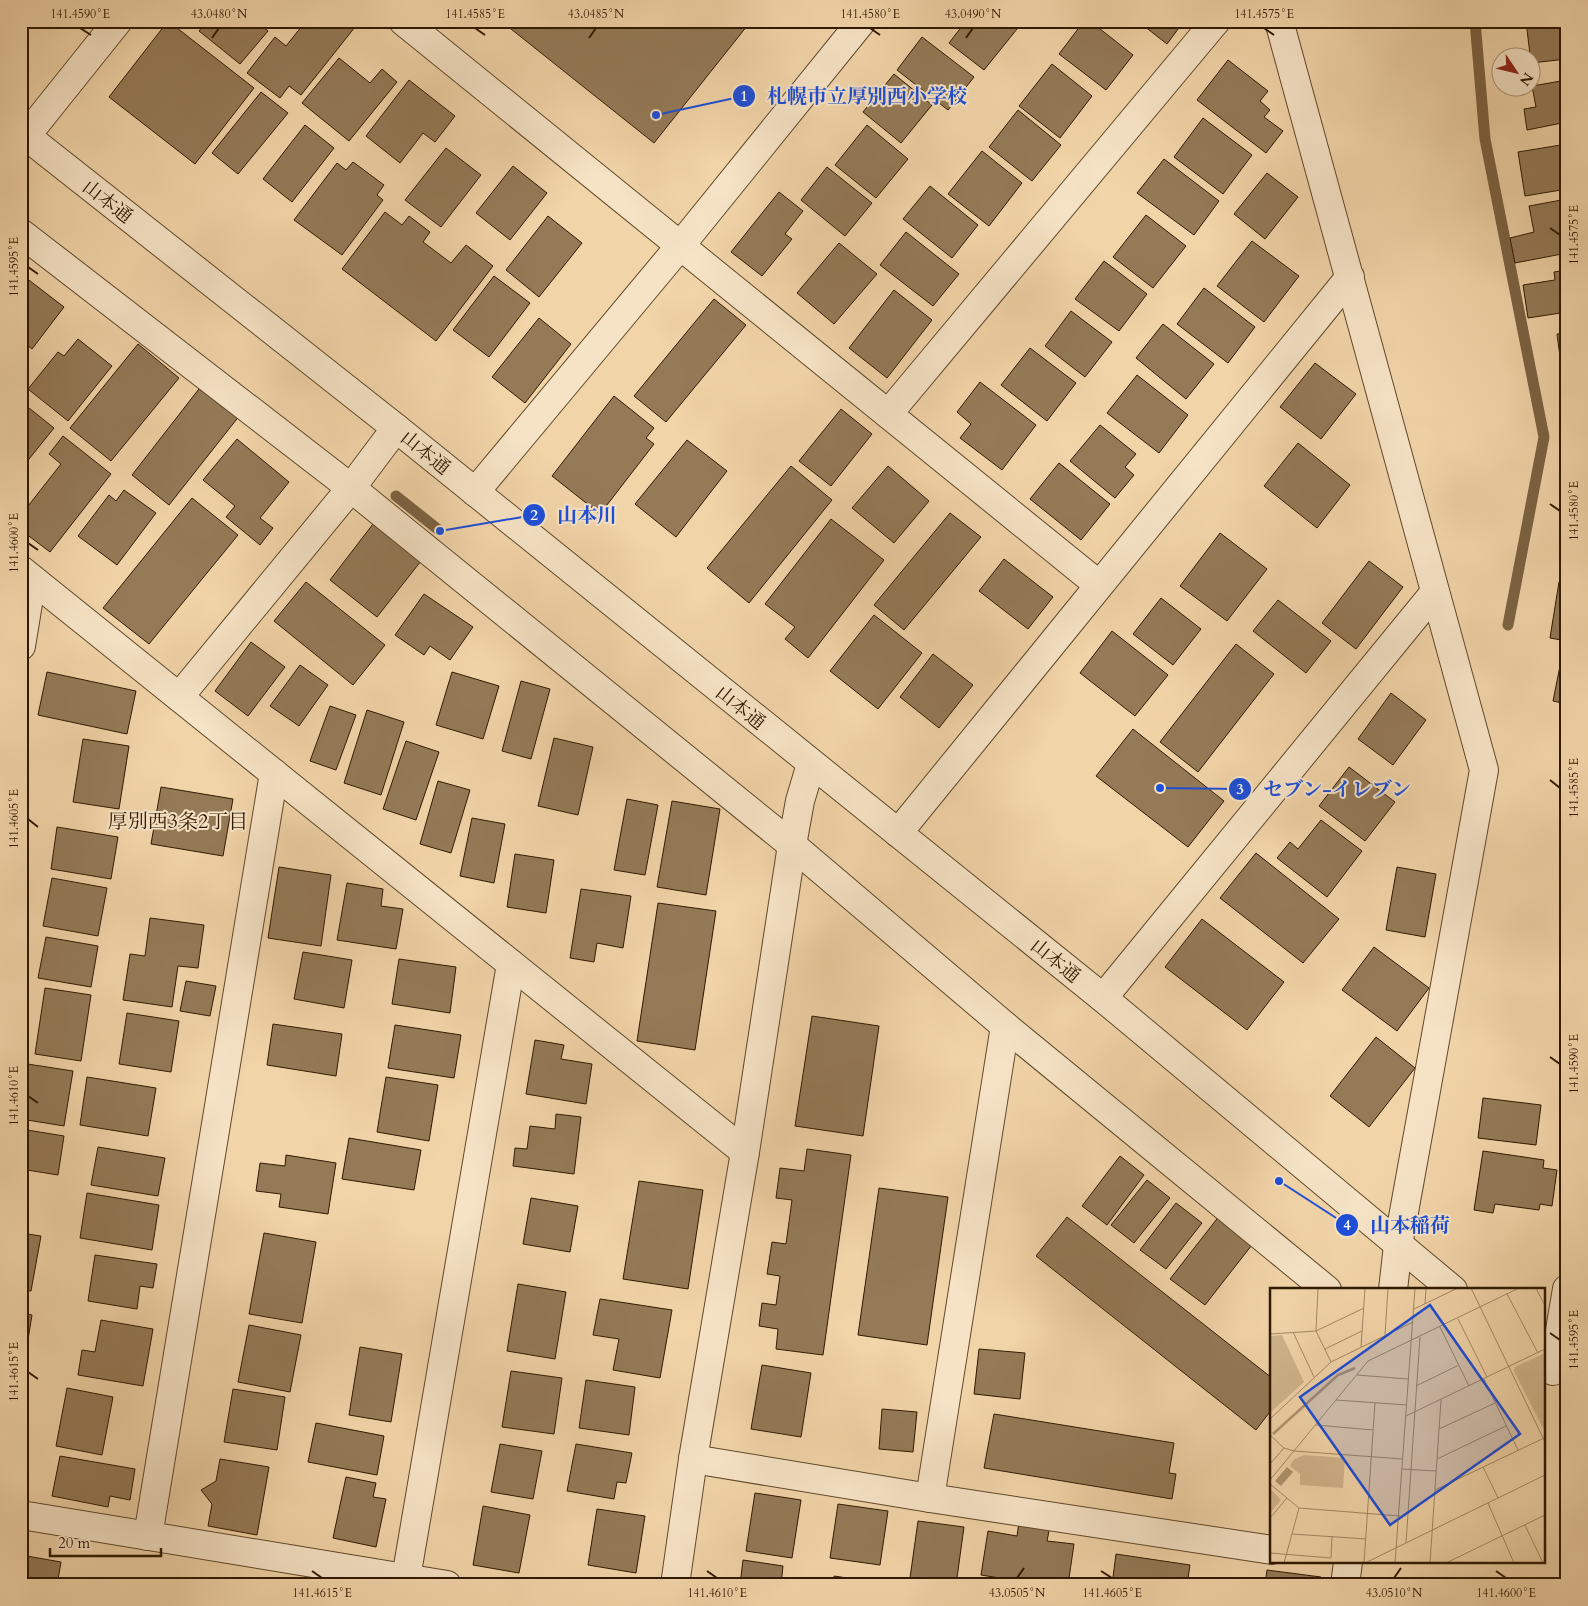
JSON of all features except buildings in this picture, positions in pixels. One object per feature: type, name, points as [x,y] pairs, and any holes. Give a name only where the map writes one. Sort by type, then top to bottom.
[{"type":"street","points":[[23,134],[118,21]]},
{"type":"street","points":[[403,21],[1099,585]]},
{"type":"street","points":[[475,492],[680,246],[862,21]]},
{"type":"street","points":[[888,414],[1216,21]]},
{"type":"street","points":[[1279,21],[1484,770],[1398,1245],[1394,1282]]},
{"type":"street","name":"山本通","points":[[23,134],[396,428],[1103,998],[1451,1288]]},
{"type":"street","points":[[21,232],[351,488],[793,840],[1005,1026],[1325,1288]]},
{"type":"street","points":[[898,833],[1350,277]]},
{"type":"street","points":[[179,697],[351,488],[396,428]]},
{"type":"street","points":[[27,575],[745,1152]]},
{"type":"street","points":[[21,646],[27,575]]},
{"type":"street","points":[[1103,998],[1435,592]]},
{"type":"street","points":[[675,1585],[693,1459],[745,1152],[793,840],[800,801],[812,764]]},
{"type":"street","points":[[148,1536],[274,773]]},
{"type":"street","points":[[406,1578],[511,964]]},
{"type":"street","points":[[930,1498],[1005,1026]]},
{"type":"street","points":[[1555,1372],[1567,1289]]},
{"type":"street","points":[[693,1459],[930,1498],[1270,1550]]},
{"type":"street","points":[[21,1515],[447,1585]]},
{"type":"street","points":[[1345,1585],[1348,1564]]},
{"type":"waterway","points":[[1475,21],[1485,139],[1544,437],[1508,625]]},
{"type":"waterway","points":[[396,496],[440,531]]},
{"type":"place","name":"札幌市立厚別西小学校","points":[[656,115]]},
{"type":"place","name":"山本川","points":[[440,531]]},
{"type":"place","name":"セブン-イレブン","points":[[1160,788]]},
{"type":"place","name":"山本稲荷","points":[[1279,1181]]},
{"type":"district","name":"厚別西3条2丁目","points":[[178,821]]}]
